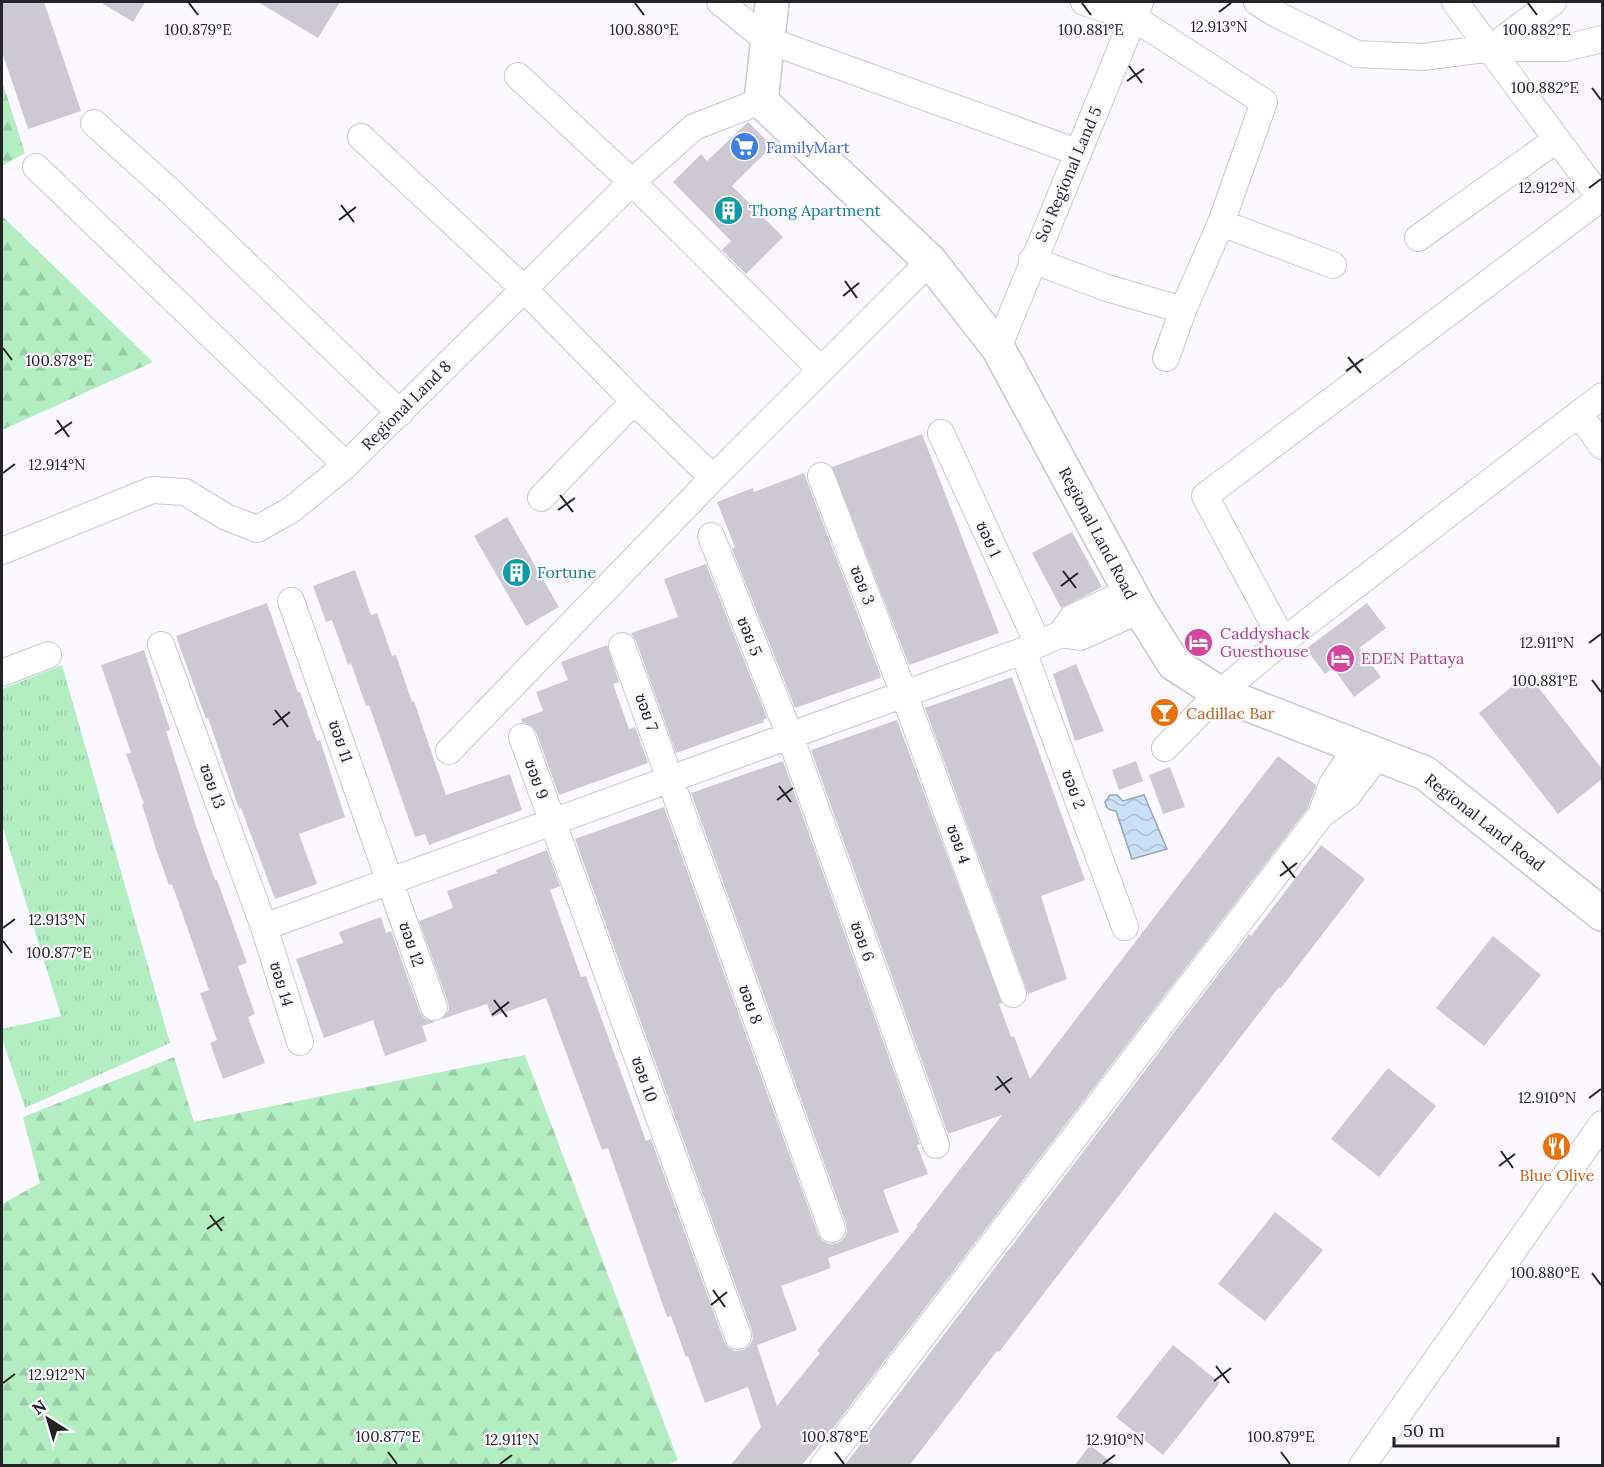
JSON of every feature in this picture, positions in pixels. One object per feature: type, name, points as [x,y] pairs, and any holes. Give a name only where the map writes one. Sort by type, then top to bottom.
[{"type":"street","points":[[720,2],[767,40],[1077,152]]},
{"type":"street","points":[[761,101],[772,2]]},
{"type":"street","points":[[1084,2],[1137,10],[1264,102],[1221,223],[1183,310],[1166,358]]},
{"type":"street","points":[[1257,2],[1278,15],[1357,54],[1423,57],[1491,48],[1565,48],[1602,39]]},
{"type":"street","points":[[1283,641],[1205,496],[1602,199],[1455,2]]},
{"type":"street","points":[[1491,48],[1553,2]]},
{"type":"street","name":"Soi Regional Land 5","points":[[998,348],[1032,260],[1137,10]]},
{"type":"street","points":[[518,76],[632,182],[820,369]]},
{"type":"street","name":"Regional Land 8","points":[[2,551],[152,490],[185,492],[226,517],[257,529],[291,510],[346,465],[632,182],[694,127],[761,101]]},
{"type":"street","name":"Regional Land Road","points":[[761,101],[930,261],[998,348],[1135,601],[1174,664],[1219,693],[1425,773],[1602,914]]},
{"type":"street","points":[[94,123],[173,194],[400,413]]},
{"type":"street","points":[[361,137],[523,288],[713,478]]},
{"type":"street","points":[[1418,238],[1556,140]]},
{"type":"street","points":[[36,167],[346,465]]},
{"type":"street","points":[[1221,223],[1333,265]]},
{"type":"street","points":[[1032,260],[1107,288],[1183,310]]},
{"type":"street","points":[[449,751],[713,478],[930,261]]},
{"type":"street","points":[[1166,748],[1219,693],[1283,641],[1602,396]]},
{"type":"street","points":[[541,498],[634,401]]},
{"type":"street","points":[[1580,415],[1602,446]]},
{"type":"street","name":"ซอย 1","points":[[940,433],[1040,643]]},
{"type":"street","name":"ซอย 3","points":[[822,476],[904,694]]},
{"type":"street","name":"ซอย 5","points":[[711,536],[790,736]]},
{"type":"street","name":"ซอย 11","points":[[291,601],[390,881]]},
{"type":"street","points":[[264,927],[1040,643],[1072,618],[1135,601]]},
{"type":"street","name":"ซอย 2","points":[[1040,643],[1125,927]]},
{"type":"street","name":"ซอย 13","points":[[161,645],[264,927]]},
{"type":"street","name":"ซอย 7","points":[[622,646],[671,779]]},
{"type":"street","points":[[2,673],[48,655]]},
{"type":"street","name":"ซอย 4","points":[[904,694],[1013,994]]},
{"type":"street","name":"ซอย 6","points":[[790,736],[936,1145]]},
{"type":"street","name":"ซอย 9","points":[[522,737],[553,822]]},
{"type":"street","points":[[823,1466],[1321,815],[1332,784],[1368,750]]},
{"type":"street","name":"ซอย 8","points":[[671,779],[832,1229]]},
{"type":"street","name":"ซอย 10","points":[[553,822],[738,1336]]},
{"type":"street","name":"ซอย 12","points":[[390,881],[434,1007]]},
{"type":"street","name":"ซอย 14","points":[[264,927],[300,1042]]},
{"type":"street","points":[[1362,1466],[1602,1124]]},
{"type":"green space","points":[[2,81],[25,153],[2,166]]},
{"type":"green space","points":[[2,216],[153,362],[2,430]]},
{"type":"green space","points":[[62,665],[170,1043],[25,1108],[2,1038],[2,1029],[61,1016],[2,825],[2,689]]},
{"type":"green space","points":[[525,1055],[678,1460],[666,1466],[2,1465],[2,1204],[40,1183],[23,1117],[174,1057],[194,1122]]},
{"type":"water","points":[[1110,795],[1117,795],[1123,801],[1144,795],[1167,849],[1132,859],[1116,811],[1109,809],[1106,805],[1105,802]]},
{"type":"building","points":[[2,2],[44,2],[81,111],[28,129],[2,52]]},
{"type":"building","points":[[100,2],[145,2],[133,22]]},
{"type":"building","points":[[258,2],[340,2],[318,38]]},
{"type":"building","name":"Thong Apartment","points":[[748,122],[772,146],[732,186],[783,237],[746,274],[722,250],[731,241],[673,182],[701,154],[707,161]]},
{"type":"building","points":[[922,434],[999,633],[909,665],[832,467]]},
{"type":"building","points":[[804,473],[881,676],[795,708],[732,549],[735,547],[717,502],[753,488],[754,492]]},
{"type":"building","name":"Fortune","points":[[507,517],[559,607],[526,626],[474,536]]},
{"type":"building","points":[[1072,532],[1102,587],[1061,608],[1032,553]]},
{"type":"building","points":[[706,564],[767,718],[763,720],[764,722],[676,753],[636,641],[631,633],[678,617],[664,579]]},
{"type":"building","points":[[355,570],[371,615],[377,613],[392,656],[396,655],[446,795],[510,774],[522,810],[429,845],[425,834],[415,837],[369,705],[366,706],[351,663],[348,665],[332,620],[326,622],[313,586]]},
{"type":"building","points":[[267,603],[298,693],[300,692],[317,741],[320,740],[345,817],[299,834],[317,884],[275,899],[241,808],[239,809],[208,718],[206,719],[176,636]]},
{"type":"building","name":"EDEN Pattaya","points":[[1367,603],[1386,628],[1359,648],[1381,677],[1354,697],[1333,668],[1325,674],[1306,649]]},
{"type":"building","points":[[607,645],[619,682],[613,684],[629,729],[635,727],[648,763],[559,795],[536,732],[532,726],[522,722],[521,719],[543,711],[536,692],[568,680],[561,662]]},
{"type":"building","points":[[144,650],[170,730],[166,731],[196,826],[247,963],[238,966],[255,1014],[248,1017],[265,1063],[223,1079],[210,1043],[217,1040],[200,993],[209,990],[172,884],[169,885],[156,849],[142,804],[144,804],[126,754],[131,753],[101,665]]},
{"type":"building","points":[[1076,664],[1104,731],[1075,741],[1053,674]]},
{"type":"building","points":[[1528,674],[1602,769],[1602,779],[1558,814],[1479,713]]},
{"type":"building","points":[[1012,677],[1085,880],[1041,896],[1067,979],[1028,994],[925,708]]},
{"type":"building","points":[[897,720],[1002,1003],[999,1004],[1011,1037],[1014,1036],[1030,1079],[1278,756],[1316,785],[1308,808],[834,1427],[801,1466],[730,1466],[761,1427],[748,1387],[705,1403],[671,1316],[667,1317],[608,1148],[602,1150],[546,998],[492,1017],[487,1004],[442,1019],[449,1010],[448,1002],[419,921],[453,908],[447,891],[497,873],[496,870],[547,850],[560,886],[550,890],[581,977],[586,976],[646,1141],[651,1139],[724,1341],[735,1351],[744,1350],[753,1339],[752,1331],[575,839],[664,807],[818,1234],[829,1244],[838,1243],[847,1232],[846,1224],[691,793],[783,761],[920,1144],[917,1145],[928,1174],[883,1190],[899,1232],[828,1258],[831,1268],[781,1286],[797,1330],[757,1345],[777,1406],[820,1353],[817,1351],[918,1226],[916,1226],[1002,1115],[948,1134],[811,750]]},
{"type":"building","points":[[1136,761],[1143,781],[1119,790],[1112,770]]},
{"type":"building","points":[[1170,767],[1185,807],[1163,814],[1149,775]]},
{"type":"building","points":[[1321,845],[1365,879],[909,1466],[844,1466],[1249,934],[1251,936]]},
{"type":"building","points":[[381,917],[386,933],[391,931],[420,1012],[425,1019],[435,1022],[422,1026],[427,1041],[385,1056],[373,1020],[324,1038],[296,959],[343,943],[339,932]]},
{"type":"building","points":[[1493,936],[1541,975],[1484,1046],[1436,1008]]},
{"type":"building","points":[[1388,1068],[1436,1106],[1379,1177],[1331,1139]]},
{"type":"building","points":[[1275,1212],[1323,1250],[1265,1321],[1218,1284]]},
{"type":"building","points":[[1173,1345],[1220,1383],[1163,1455],[1116,1417]]},
{"type":"building","points":[[1090,1445],[1116,1466],[1074,1466]]},
{"type":"place","name":"FamilyMart","points":[[745,147]]},
{"type":"place","name":"Thong Apartment","points":[[728,210]]},
{"type":"place","name":"Fortune","points":[[516,572]]},
{"type":"place","name":"Caddyshack Guesthouse","points":[[1199,642]]},
{"type":"place","name":"EDEN Pattaya","points":[[1340,658]]},
{"type":"place","name":"Cadillac Bar","points":[[1165,713]]},
{"type":"place","name":"Blue Olive","points":[[1557,1147]]}]
